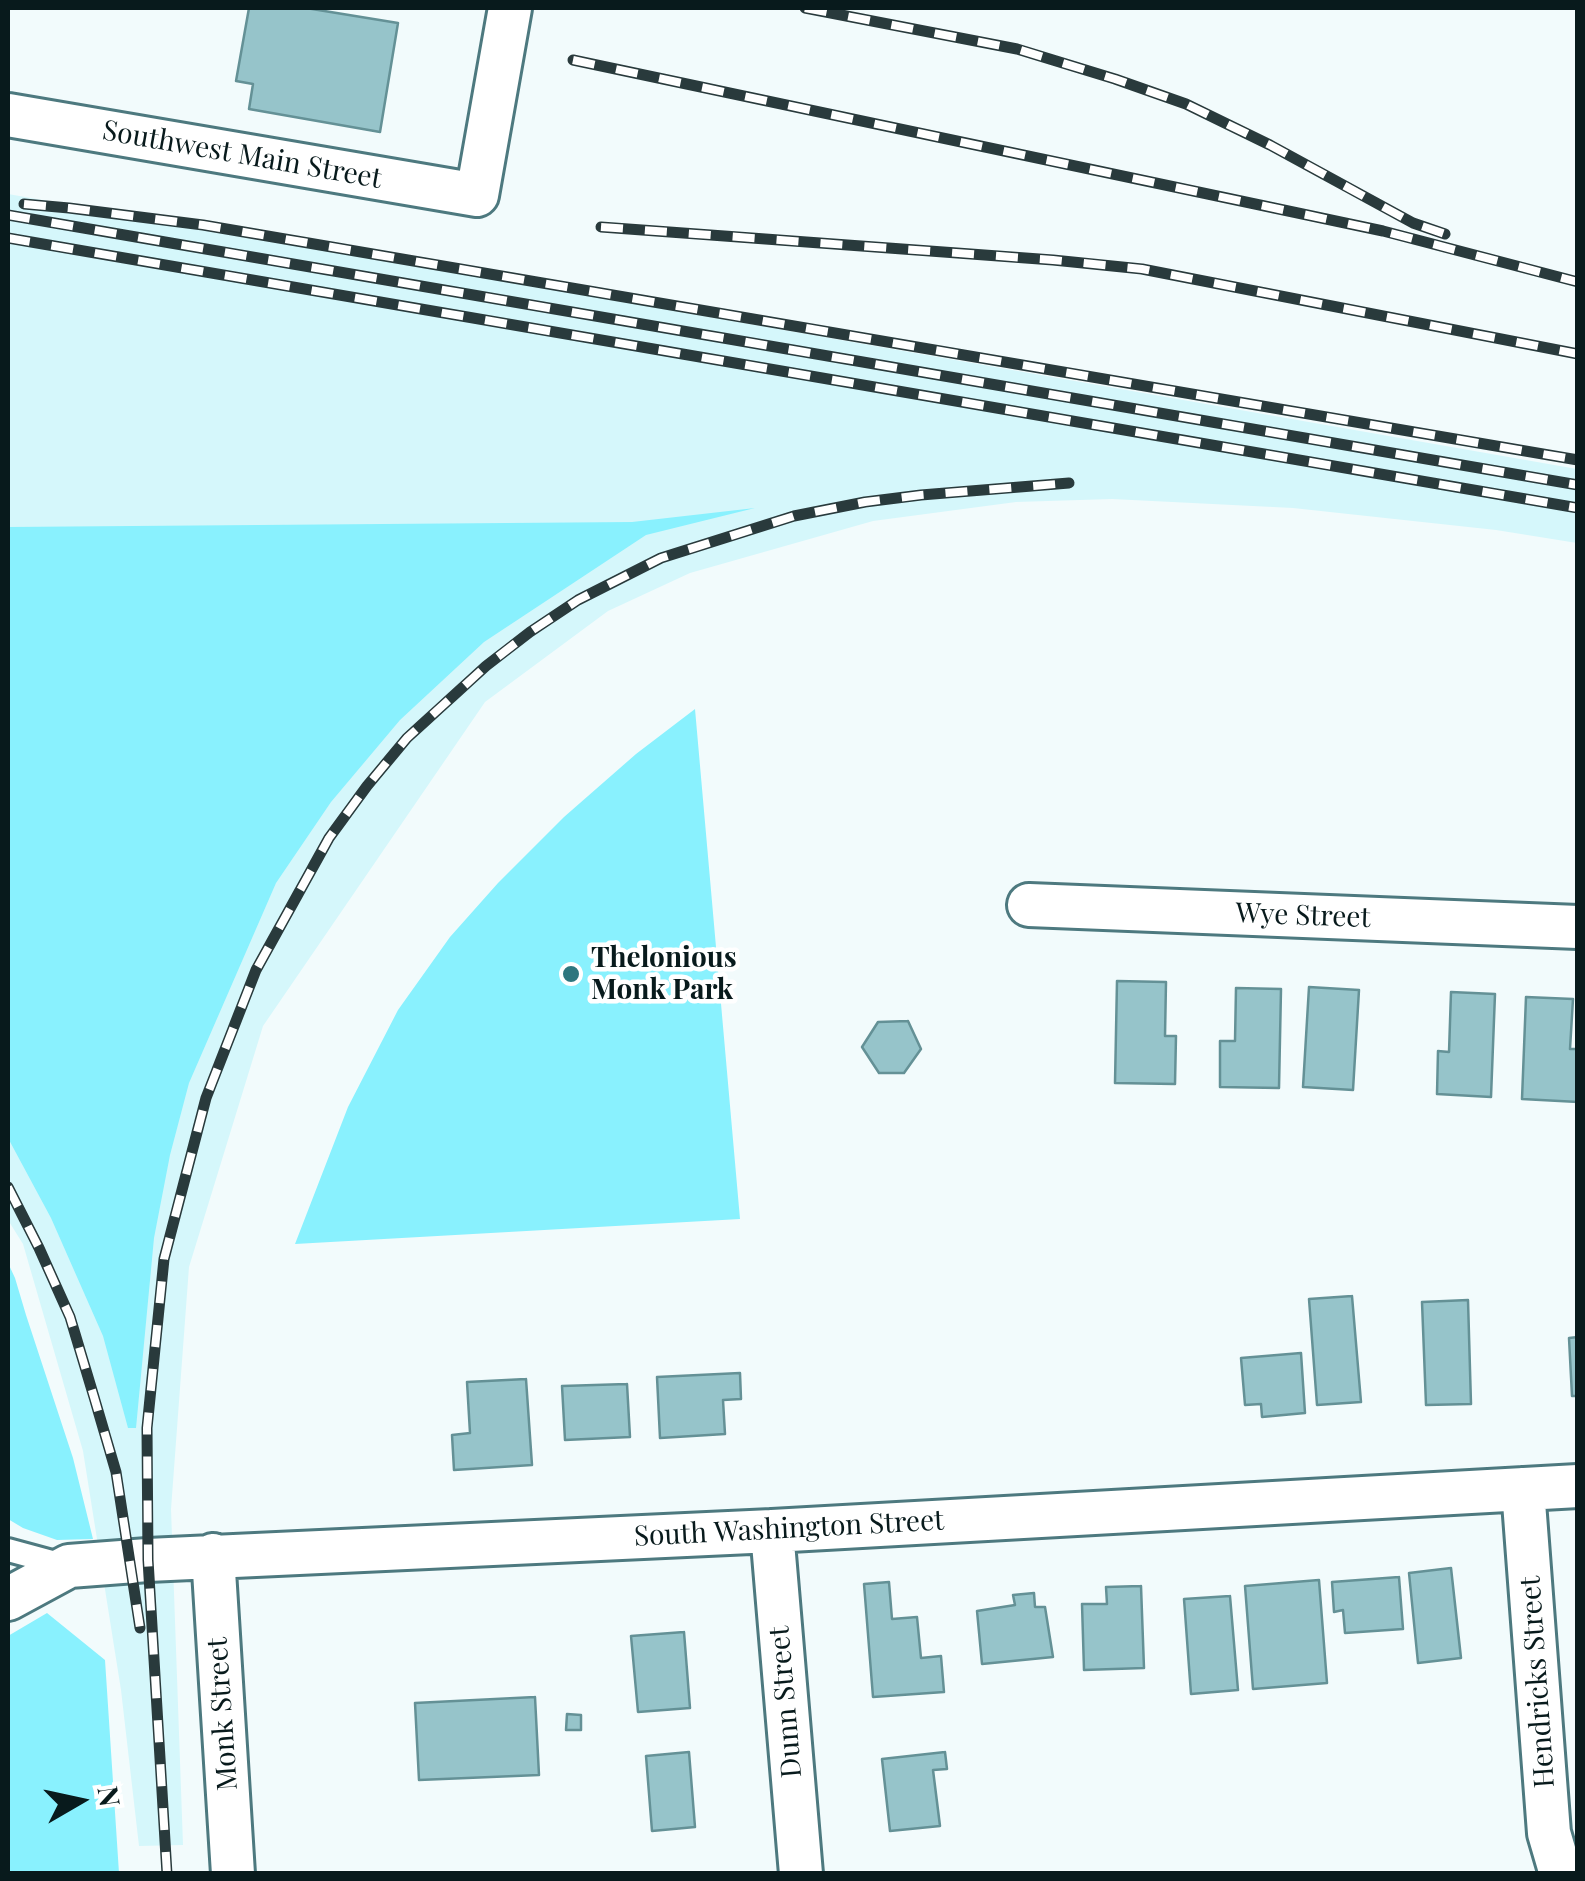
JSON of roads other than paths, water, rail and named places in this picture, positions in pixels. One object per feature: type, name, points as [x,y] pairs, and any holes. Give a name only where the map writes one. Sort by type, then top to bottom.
[{"type":"street","name":"Southwest Main Street","points":[[8,115],[477,195],[510,8]]},
{"type":"street","name":"Wye Street","points":[[1029,905],[1578,927]]},
{"type":"street","name":"South Washington Street","points":[[8,1599],[69,1566],[1578,1486]]},
{"type":"street","name":"Hendricks Street","points":[[1523,1489],[1549,1833],[1560,1874]]},
{"type":"street","name":"Dunn Street","points":[[772,1531],[801,1874]]},
{"type":"street","name":"Monk Street","points":[[213,1556],[234,1874]]},
{"type":"lane","points":[[8,1550],[69,1566]]},
{"type":"railway","points":[[805,8],[1017,49],[1186,104],[1413,223],[1445,234]]},
{"type":"railway","points":[[573,60],[1383,231],[1578,282]]},
{"type":"railway","points":[[24,204],[203,225],[1578,460]]},
{"type":"railway","points":[[8,215],[1578,485]]},
{"type":"railway","points":[[601,227],[1142,269],[1578,354]]},
{"type":"railway","points":[[8,238],[1578,508]]},
{"type":"railway","points":[[167,1874],[148,1560],[147,1428],[164,1259],[206,1098],[256,970],[329,838],[407,738],[486,666],[578,600],[661,558],[794,516],[865,502],[1069,483]]},
{"type":"railway","points":[[8,1187],[70,1317],[94,1397],[116,1472],[140,1628]]},
{"type":"place","name":"Thelonious Monk Park","points":[[571,974]]}]
